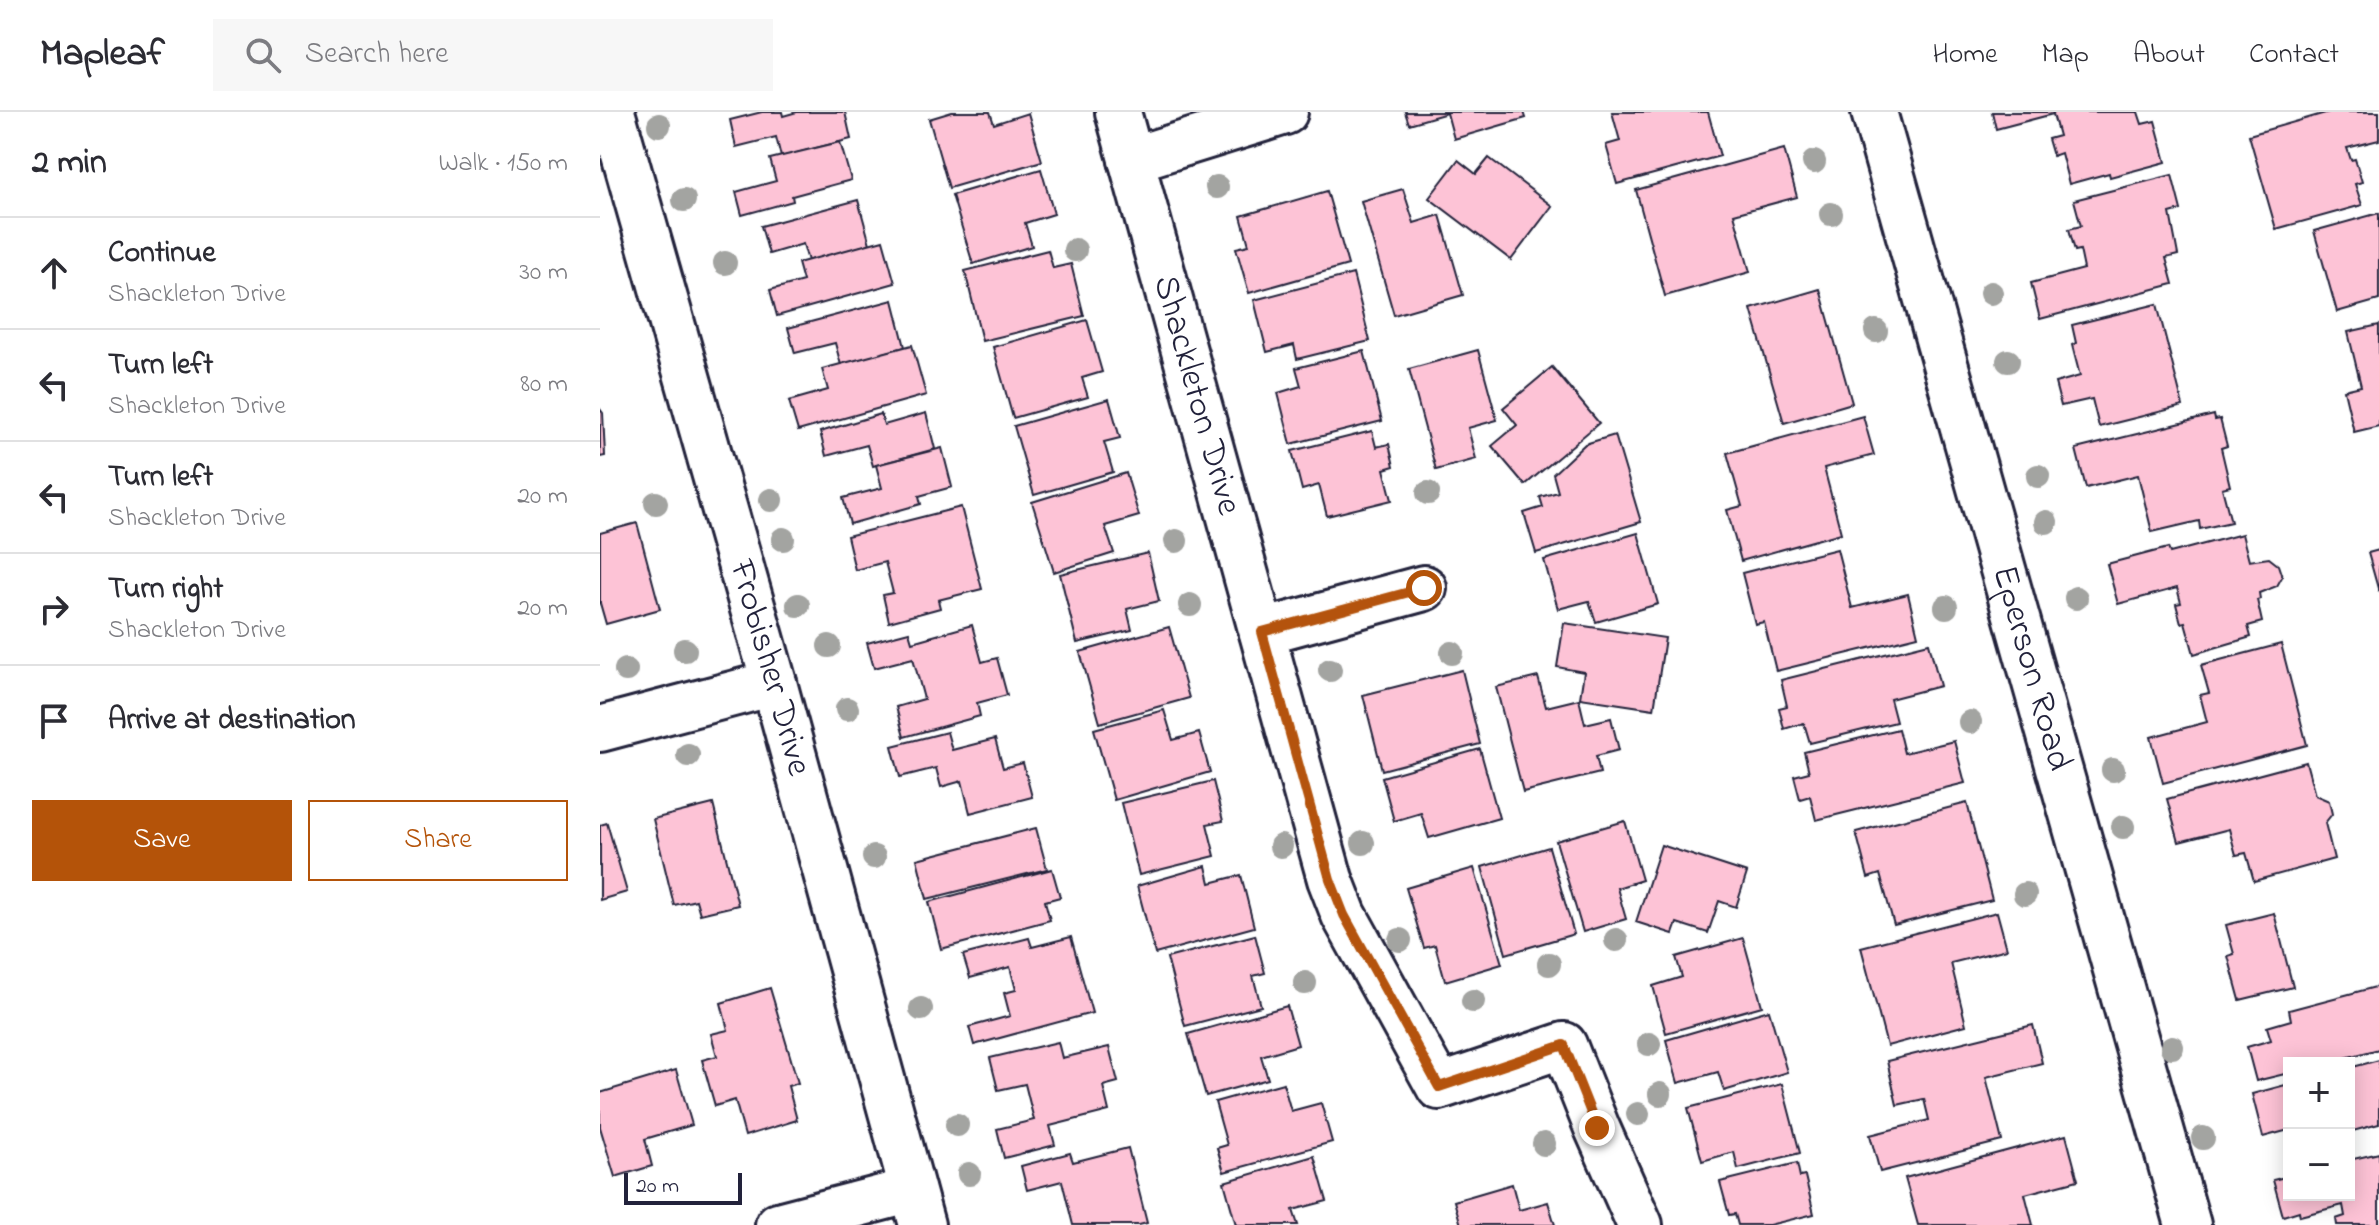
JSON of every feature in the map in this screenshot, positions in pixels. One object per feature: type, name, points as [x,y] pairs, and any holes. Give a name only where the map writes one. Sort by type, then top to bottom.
[{"type":"street","name":"Frobisher Drive","points":[[612,112],[774,683],[917,1207]]},
{"type":"street","name":"Shackleton Drive","points":[[1118,112],[1330,879],[1344,915],[1439,1087],[1564,1045],[1640,1225]]},
{"type":"street","points":[[1131,160],[1285,112]]},
{"type":"street","name":"Eperson Road","points":[[1874,112],[2188,1225]]},
{"type":"street","points":[[1262,632],[1424,588]]},
{"type":"street","points":[[600,729],[774,683]]},
{"type":"street","points":[[778,1225],[917,1207]]},
{"type":"building","points":[[762,112],[782,112],[783,116],[797,112],[845,112],[851,139],[781,157],[776,137],[736,147],[730,120]]},
{"type":"building","points":[[952,112],[990,112],[994,124],[1028,113],[1042,161],[949,188],[929,119]]},
{"type":"building","points":[[1405,112],[1524,112],[1526,118],[1454,139],[1447,113],[1409,124]]},
{"type":"building","points":[[1612,112],[1708,112],[1720,156],[1617,184],[1606,145],[1620,141]]},
{"type":"building","points":[[1992,112],[2138,112],[2142,124],[2155,121],[2166,162],[2069,184],[2061,153],[2053,156],[2048,139],[2059,136],[2053,114],[1996,129]]},
{"type":"building","points":[[2329,112],[2379,112],[2379,140],[2347,148],[2351,160],[2355,159],[2362,182],[2355,184],[2362,205],[2276,229],[2249,135]]},
{"type":"building","points":[[840,142],[851,180],[792,196],[793,201],[742,215],[736,192],[776,181],[770,159]]},
{"type":"building","points":[[1784,149],[1797,197],[1734,214],[1750,272],[1665,296],[1636,190]]},
{"type":"building","points":[[1489,158],[1552,206],[1511,260],[1429,198],[1458,160],[1476,174]]},
{"type":"building","points":[[1041,169],[1054,214],[1025,223],[1032,246],[973,264],[952,195]]},
{"type":"building","points":[[2172,175],[2181,210],[2170,213],[2178,255],[2166,258],[2173,284],[2040,319],[2031,283],[2084,269],[2080,250],[2075,251],[2069,229],[2081,226],[2074,200]]},
{"type":"building","points":[[1403,189],[1414,223],[1440,215],[1463,295],[1394,315],[1361,201]]},
{"type":"building","points":[[1327,191],[1348,265],[1249,293],[1236,248],[1249,245],[1241,216]]},
{"type":"building","points":[[858,200],[870,244],[808,261],[803,244],[769,254],[761,226]]},
{"type":"building","points":[[2379,213],[2379,300],[2337,312],[2314,231]]},
{"type":"building","points":[[883,240],[895,283],[777,316],[770,290],[803,281],[798,263]]},
{"type":"building","points":[[1048,250],[1053,268],[1071,264],[1084,316],[982,341],[965,271]]},
{"type":"building","points":[[1353,274],[1370,341],[1297,359],[1294,345],[1267,352],[1254,300]]},
{"type":"building","points":[[1820,289],[1852,403],[1784,423],[1751,309]]},
{"type":"building","points":[[893,300],[905,347],[841,365],[835,343],[795,353],[788,328]]},
{"type":"building","points":[[2157,304],[2183,406],[2099,427],[2092,399],[2061,406],[2055,383],[2080,376],[2072,345],[2076,343],[2072,325]]},
{"type":"building","points":[[1087,320],[1102,372],[1082,378],[1088,397],[1013,418],[993,347]]},
{"type":"building","points":[[2379,325],[2379,426],[2354,432],[2344,390],[2361,386],[2348,332]]},
{"type":"building","points":[[912,345],[926,395],[798,431],[789,401],[828,390],[822,369]]},
{"type":"building","points":[[1478,350],[1497,420],[1468,428],[1476,459],[1436,470],[1409,369]]},
{"type":"building","points":[[1364,351],[1382,421],[1291,444],[1278,393],[1301,386],[1296,368]]},
{"type":"building","points":[[1552,367],[1599,423],[1525,485],[1492,446],[1517,425],[1503,408]]},
{"type":"building","points":[[1109,399],[1120,438],[1104,442],[1113,472],[1034,495],[1014,426]]},
{"type":"building","points":[[600,409],[603,413],[605,456],[600,457]]},
{"type":"building","points":[[926,413],[935,449],[873,466],[867,445],[826,456],[820,432],[881,414],[884,425]]},
{"type":"building","points":[[2214,415],[2215,420],[2220,419],[2227,446],[2221,448],[2230,486],[2222,488],[2231,522],[2200,529],[2199,521],[2152,532],[2138,475],[2086,488],[2076,449]]},
{"type":"building","points":[[1863,416],[1874,455],[1824,468],[1841,533],[1741,561],[1727,510],[1742,506],[1727,453]]},
{"type":"building","points":[[1372,431],[1376,447],[1389,444],[1394,466],[1384,469],[1392,500],[1327,516],[1319,485],[1302,490],[1292,451]]},
{"type":"building","points":[[1615,435],[1641,522],[1536,553],[1524,513],[1543,507],[1540,497],[1558,492],[1553,474],[1585,444]]},
{"type":"building","points":[[942,448],[952,487],[919,496],[921,504],[850,524],[843,498],[882,488],[876,465]]},
{"type":"building","points":[[1126,473],[1139,516],[1105,526],[1114,553],[1054,572],[1032,502]]},
{"type":"building","points":[[961,507],[982,589],[938,600],[940,608],[889,622],[883,595],[893,593],[885,562],[855,570],[847,536]]},
{"type":"building","points":[[637,523],[660,609],[606,624],[600,603],[600,533]]},
{"type":"building","points":[[1638,533],[1658,604],[1596,622],[1589,601],[1558,609],[1544,560]]},
{"type":"building","points":[[2242,534],[2249,561],[2269,558],[2278,565],[2282,577],[2277,586],[2259,593],[2260,599],[2257,600],[2262,622],[2248,626],[2251,637],[2194,654],[2176,604],[2181,603],[2177,588],[2118,604],[2107,564],[2168,548],[2170,553]]},
{"type":"building","points":[[1837,549],[1852,608],[1908,594],[1918,636],[1776,671],[1764,622],[1755,624],[1742,573]]},
{"type":"building","points":[[2379,550],[2379,592],[2368,553]]},
{"type":"building","points":[[1148,553],[1159,601],[1127,609],[1132,630],[1077,643],[1060,574]]},
{"type":"building","points":[[1564,623],[1665,638],[1654,709],[1580,698],[1584,672],[1557,667]]},
{"type":"building","points":[[972,625],[982,662],[997,658],[1007,695],[977,703],[980,716],[904,737],[896,707],[924,699],[913,658],[874,668],[867,643],[909,632],[912,642]]},
{"type":"building","points":[[1169,627],[1189,698],[1100,723],[1080,652]]},
{"type":"building","points":[[1929,643],[1940,686],[1890,699],[1896,722],[1810,743],[1804,723],[1784,729],[1779,708],[1787,706],[1781,680]]},
{"type":"building","points":[[2281,644],[2307,745],[2163,783],[2151,737],[2207,722],[2200,695],[2209,693],[2201,665]]},
{"type":"building","points":[[1462,670],[1480,744],[1382,770],[1363,695]]},
{"type":"building","points":[[1538,677],[1546,707],[1579,699],[1585,724],[1611,718],[1619,750],[1596,756],[1600,773],[1523,792],[1496,687]]},
{"type":"building","points":[[1164,710],[1173,740],[1199,733],[1210,772],[1114,800],[1094,729]]},
{"type":"building","points":[[1898,729],[1904,753],[1954,741],[1965,783],[1816,820],[1810,796],[1800,799],[1794,776],[1809,772],[1804,752]]},
{"type":"building","points":[[947,732],[952,750],[995,739],[1003,768],[1023,763],[1032,797],[970,813],[962,781],[941,787],[936,768],[900,777],[892,746]]},
{"type":"building","points":[[1480,749],[1499,818],[1429,838],[1421,813],[1394,821],[1382,777]]},
{"type":"building","points":[[2306,762],[2315,795],[2329,801],[2332,814],[2325,823],[2334,859],[2254,881],[2246,853],[2236,855],[2229,829],[2179,842],[2167,799]]},
{"type":"building","points":[[1213,781],[1223,821],[1207,824],[1215,856],[1139,875],[1121,803]]},
{"type":"building","points":[[1967,803],[1992,900],[1894,925],[1880,874],[1868,878],[1856,832]]},
{"type":"building","points":[[713,804],[738,905],[700,914],[696,900],[674,905],[653,819]]},
{"type":"building","points":[[1625,821],[1642,880],[1617,888],[1626,919],[1583,932],[1556,841]]},
{"type":"building","points":[[607,823],[627,892],[600,900],[600,825]]},
{"type":"building","points":[[1036,828],[1047,869],[927,899],[917,859]]},
{"type":"building","points":[[1661,845],[1747,873],[1736,907],[1719,901],[1708,933],[1677,923],[1673,934],[1636,922]]},
{"type":"building","points":[[1549,847],[1574,934],[1506,954],[1482,867]]},
{"type":"building","points":[[1206,866],[1210,883],[1241,875],[1254,927],[1155,954],[1137,886]]},
{"type":"building","points":[[1474,868],[1502,964],[1445,981],[1435,945],[1424,948],[1406,888]]},
{"type":"building","points":[[1052,869],[1060,897],[1045,901],[1050,920],[941,949],[929,902]]},
{"type":"building","points":[[1997,912],[2007,949],[1951,963],[1966,1025],[1887,1046],[1861,947]]},
{"type":"building","points":[[2274,913],[2293,987],[2240,1000],[2228,956],[2234,954],[2226,925]]},
{"type":"building","points":[[1255,935],[1265,973],[1253,976],[1261,1006],[1185,1026],[1167,958]]},
{"type":"building","points":[[1071,937],[1092,1013],[974,1045],[969,1027],[1010,1016],[1004,993],[1016,990],[1010,967],[970,978],[963,955],[1029,938],[1032,947]]},
{"type":"building","points":[[1743,938],[1762,1006],[1666,1033],[1653,986],[1682,977],[1676,957]]},
{"type":"building","points":[[2379,986],[2379,1049],[2349,1057],[2283,1057],[2283,1074],[2256,1081],[2247,1047],[2271,1040],[2267,1027],[2291,1020],[2289,1010]]},
{"type":"building","points":[[770,988],[798,1083],[788,1086],[797,1120],[745,1136],[735,1100],[715,1106],[702,1060],[717,1056],[711,1034],[728,1030],[721,1003]]},
{"type":"building","points":[[1287,1006],[1298,1045],[1261,1056],[1268,1079],[1206,1096],[1188,1034]]},
{"type":"building","points":[[1769,1010],[1787,1072],[1724,1091],[1718,1072],[1678,1083],[1666,1040]]},
{"type":"building","points":[[2033,1025],[2042,1063],[1986,1077],[2002,1141],[1880,1172],[1870,1135],[1929,1120],[1924,1099],[1897,1105],[1887,1061]]},
{"type":"building","points":[[1058,1042],[1062,1058],[1109,1047],[1118,1082],[1103,1086],[1109,1111],[1050,1126],[1055,1145],[1004,1158],[997,1129],[1034,1120],[1025,1084],[998,1090],[990,1058]]},
{"type":"building","points":[[2379,1060],[2379,1124],[2355,1130],[2355,1129],[2355,1066]]},
{"type":"building","points":[[676,1070],[692,1125],[645,1139],[652,1166],[615,1177],[600,1127],[600,1093]]},
{"type":"building","points":[[1283,1083],[1291,1111],[1321,1103],[1332,1142],[1224,1172],[1217,1148],[1227,1145],[1215,1102]]},
{"type":"building","points":[[1782,1084],[1800,1153],[1738,1169],[1734,1152],[1702,1161],[1688,1108]]},
{"type":"building","points":[[2283,1086],[2283,1132],[2263,1137],[2252,1094]]},
{"type":"building","points":[[2066,1135],[2078,1180],[2025,1194],[2033,1225],[1918,1225],[1905,1178]]},
{"type":"building","points":[[1128,1148],[1147,1223],[1073,1225],[1062,1181],[1027,1190],[1021,1166],[1070,1153],[1073,1162]]},
{"type":"building","points":[[2379,1153],[2379,1225],[2337,1225],[2336,1219],[2345,1216],[2343,1205],[2300,1216],[2299,1211],[2283,1216],[2273,1180],[2283,1178],[2283,1201],[2355,1201],[2355,1159]]},
{"type":"building","points":[[1314,1156],[1327,1201],[1293,1210],[1298,1225],[1236,1225],[1224,1182]]},
{"type":"building","points":[[1797,1163],[1800,1177],[1805,1176],[1814,1214],[1769,1225],[1738,1225],[1735,1214],[1729,1215],[1720,1182]]},
{"type":"building","points":[[1512,1184],[1519,1210],[1548,1202],[1555,1225],[1461,1225],[1454,1201]]},
{"type":"route","points":[[1424,588],[1262,632],[1330,879],[1344,915],[1439,1087],[1564,1045],[1597,1128]]}]
